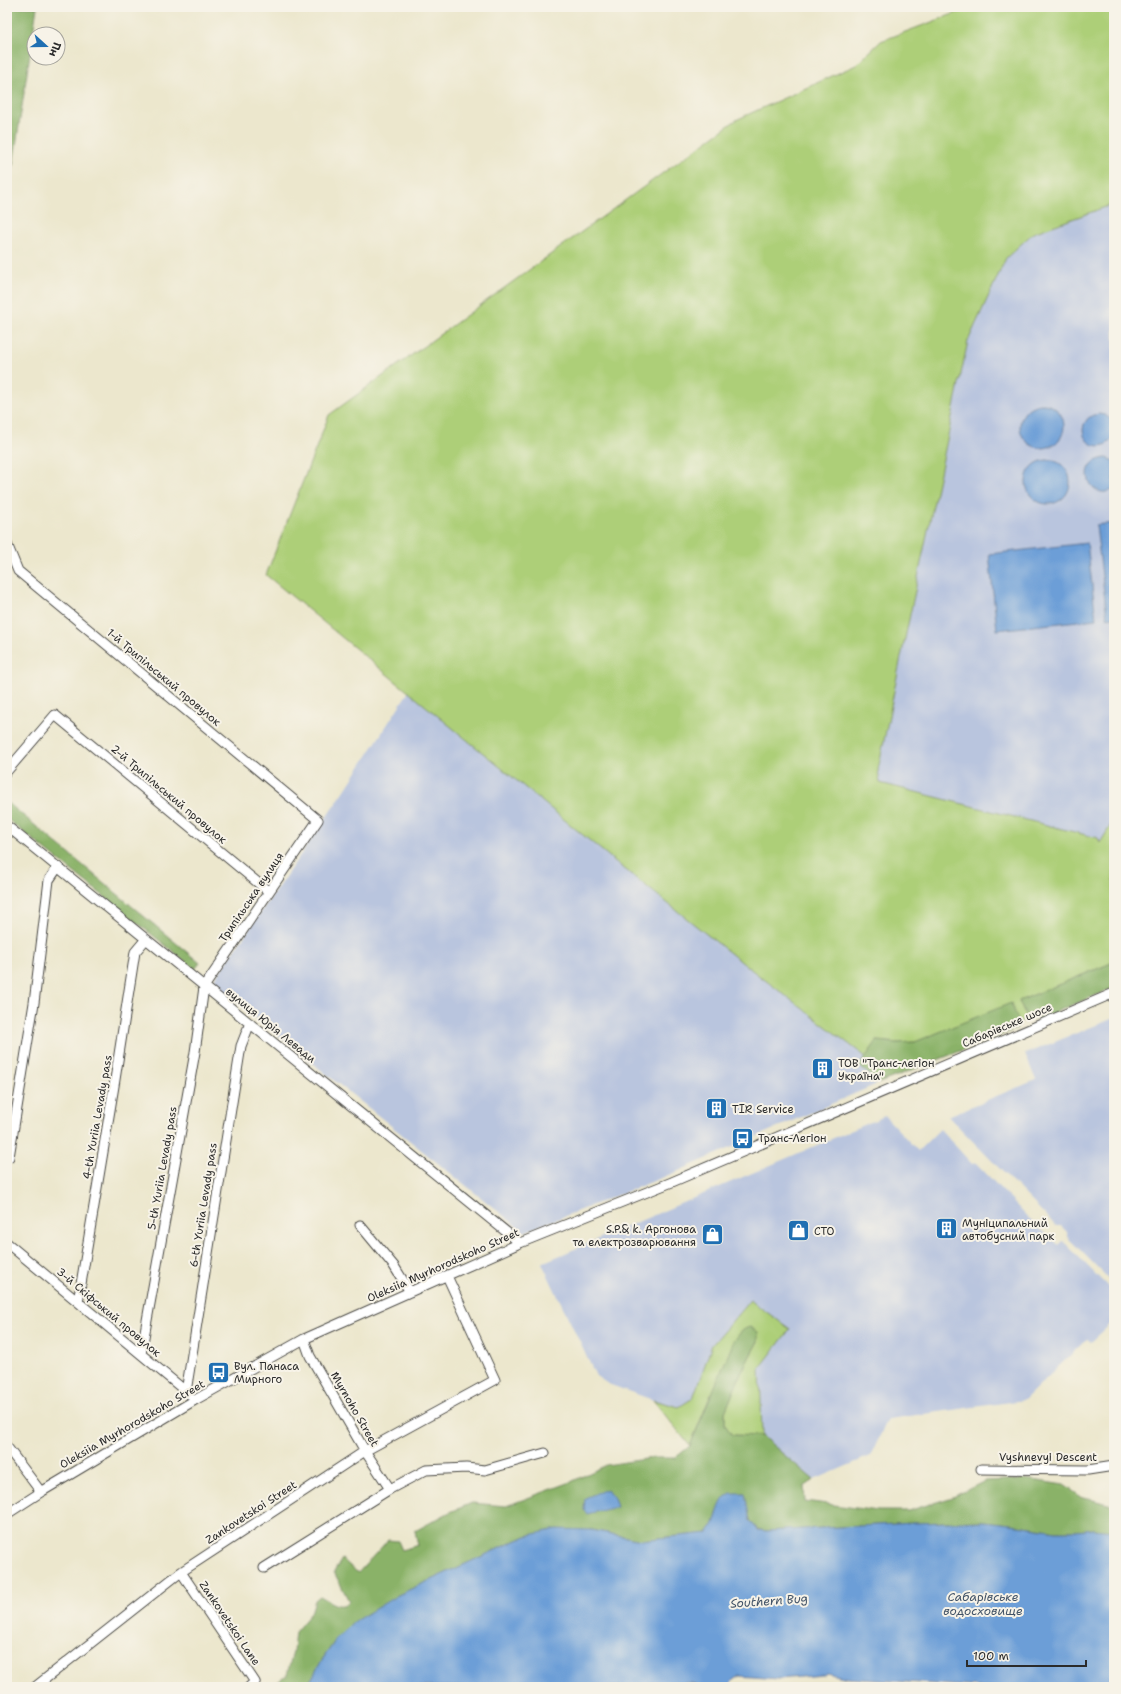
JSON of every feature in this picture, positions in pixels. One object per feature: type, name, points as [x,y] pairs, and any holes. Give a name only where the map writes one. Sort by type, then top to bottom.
[{"type":"street","name":"1-й Трипільський провулок","points":[[7,544],[18,571],[318,820]]},
{"type":"street","name":"2-й Трипільський провулок","points":[[7,771],[55,715],[269,892]]},
{"type":"street","name":"Трипільська вулиця","points":[[204,987],[318,820]]},
{"type":"street","name":"вулиця Юрія Левади","points":[[7,826],[520,1244]]},
{"type":"street","points":[[9,1157],[34,1003],[49,880],[58,868]]},
{"type":"street","name":"4-th Yuriia Levady pass","points":[[78,1302],[135,952],[146,939]]},
{"type":"street","name":"5-th Yuriia Levady pass","points":[[140,1354],[195,1052],[204,987]]},
{"type":"street","name":"Сабарівське шосе","points":[[910,1080],[1114,993]]},
{"type":"street","name":"6-th Yuriia Levady pass","points":[[186,1392],[241,1046],[250,1023]]},
{"type":"street","name":"Oleksiia Myrhorodskoho Street","points":[[7,1514],[195,1400],[304,1339],[520,1244],[672,1182],[910,1080]]},
{"type":"street","points":[[360,1225],[394,1266],[410,1292]]},
{"type":"street","name":"3-й Скіфський провулок","points":[[7,1243],[195,1400]]},
{"type":"street","name":"Zankovetskoi Street","points":[[35,1687],[181,1572],[365,1452],[496,1380],[447,1276]]},
{"type":"street","name":"Myrnoho Street","points":[[304,1339],[310,1356],[365,1452],[390,1489]]},
{"type":"street","points":[[7,1447],[41,1492]]},
{"type":"street","points":[[264,1568],[390,1489],[426,1470],[466,1468],[485,1470],[545,1453]]},
{"type":"street","name":"Vyshnevyi Descent","points":[[981,1469],[1088,1470],[1114,1466]]},
{"type":"street","name":"Zankovetskoi Lane","points":[[181,1572],[255,1682],[249,1687]]},
{"type":"shaded area","points":[[1114,204],[1114,820],[1100,843],[1098,838],[880,783],[878,770],[968,341],[1006,258],[1033,233]]},
{"type":"shaded area","points":[[409,691],[617,863],[744,964],[866,1057],[859,1066],[879,1083],[669,1175],[524,1232],[212,983],[345,790]]},
{"type":"shaded area","points":[[1114,1018],[1114,1284],[1067,1237],[1067,1232],[1061,1226],[1056,1226],[948,1116],[1036,1080],[1025,1054]]},
{"type":"shaded area","points":[[885,1116],[918,1151],[940,1129],[972,1164],[976,1163],[1036,1226],[1059,1245],[1063,1241],[1114,1293],[1114,1321],[1091,1342],[1087,1339],[1024,1400],[888,1419],[870,1456],[814,1480],[762,1436],[760,1368],[790,1329],[750,1300],[712,1345],[693,1398],[679,1407],[653,1400],[608,1384],[596,1376],[542,1263]]},
{"type":"green space","points":[[7,7],[37,7],[34,26],[26,26],[26,66],[28,66],[7,205]]},
{"type":"green space","points":[[972,7],[1114,7],[1114,204],[1033,233],[1006,258],[968,341],[878,770],[880,783],[1098,838],[1100,843],[1114,820],[1114,962],[1019,1001],[1024,1013],[1029,1018],[1019,1022],[1011,1004],[915,1042],[897,1043],[877,1041],[866,1057],[744,964],[617,863],[266,575],[329,415],[736,120],[856,65],[881,41]]},
{"type":"green space","points":[[7,802],[200,963],[195,969],[7,819]]},
{"type":"green space","points":[[1114,962],[1114,988],[1038,1019],[1031,1019],[1028,1017],[1019,1001]]},
{"type":"green space","points":[[1011,1003],[1019,1022],[1016,1029],[879,1083],[859,1066],[877,1041],[897,1043],[915,1042]]},
{"type":"green space","points":[[750,1300],[790,1329],[760,1368],[762,1436],[732,1435],[725,1425],[725,1412],[742,1371],[758,1341],[711,1394],[690,1446],[653,1400],[679,1407],[693,1398],[712,1345]]},
{"type":"green space","points":[[750,1327],[758,1332],[758,1341],[742,1371],[725,1412],[725,1425],[732,1435],[762,1436],[814,1480],[804,1487],[805,1501],[878,1511],[908,1511],[953,1497],[985,1481],[1025,1479],[1064,1485],[1083,1498],[1114,1505],[1114,1531],[1093,1529],[1056,1531],[984,1521],[914,1523],[767,1531],[760,1530],[755,1527],[751,1522],[749,1515],[718,1511],[714,1525],[708,1533],[641,1540],[592,1530],[526,1536],[398,1595],[337,1638],[322,1660],[307,1687],[271,1687],[287,1675],[293,1651],[295,1632],[311,1613],[315,1600],[320,1596],[339,1605],[346,1604],[349,1601],[334,1572],[342,1559],[358,1573],[388,1540],[398,1541],[402,1550],[418,1545],[415,1531],[448,1513],[472,1503],[506,1506],[571,1482],[606,1465],[652,1458],[675,1458],[690,1446],[733,1343],[742,1331]]},
{"type":"water","points":[[1038,404],[1046,404],[1051,405],[1058,410],[1063,417],[1063,435],[1058,442],[1051,447],[1038,448],[1030,445],[1023,438],[1020,430],[1020,422],[1023,414],[1030,407]]},
{"type":"water","points":[[1096,414],[1102,414],[1111,418],[1115,430],[1111,442],[1102,446],[1096,446],[1087,442],[1083,433],[1083,427],[1087,418]]},
{"type":"water","points":[[1106,458],[1114,461],[1114,489],[1105,492],[1098,491],[1092,487],[1088,473],[1090,466],[1096,461]]},
{"type":"water","points":[[1044,460],[1052,460],[1057,461],[1064,466],[1069,473],[1069,491],[1064,498],[1057,503],[1044,504],[1036,501],[1029,494],[1026,486],[1026,478],[1029,470],[1036,463]]},
{"type":"water","points":[[1114,523],[1114,617],[1107,618],[1096,525]]},
{"type":"water","points":[[1087,543],[1096,619],[997,630],[989,554]]},
{"type":"water","points":[[607,1489],[614,1498],[617,1507],[587,1514],[584,1510],[585,1498]]},
{"type":"water","name":"Сабарівське водосховище","points":[[731,1493],[745,1493],[750,1521],[758,1530],[767,1531],[914,1523],[984,1521],[1056,1531],[1093,1529],[1114,1531],[1114,1687],[979,1687],[847,1678],[827,1673],[823,1675],[779,1679],[739,1676],[733,1680],[729,1687],[703,1687],[692,1683],[685,1683],[677,1687],[643,1687],[636,1685],[616,1687],[307,1687],[322,1660],[337,1638],[355,1621],[398,1595],[526,1536],[556,1529],[592,1530],[641,1540],[708,1533],[712,1528],[720,1506],[726,1496]]},
{"type":"place","name":"ТОВ \"Транс-легіон Україна\"","points":[[822,1069]]},
{"type":"place","name":"TIR Service","points":[[717,1109]]},
{"type":"place","name":"Транс-Легіон","points":[[742,1138]]},
{"type":"place","name":"Муніципальний автобусний парк","points":[[946,1229]]},
{"type":"place","name":"СТО","points":[[798,1231]]},
{"type":"place","name":"S.P.& k. Аргонова та електрозварювання","points":[[712,1235]]},
{"type":"place","name":"Вул. Панаса Мирного","points":[[219,1372]]},
{"type":"water label","name":"Southern Bug","points":[[769,1601]]}]
